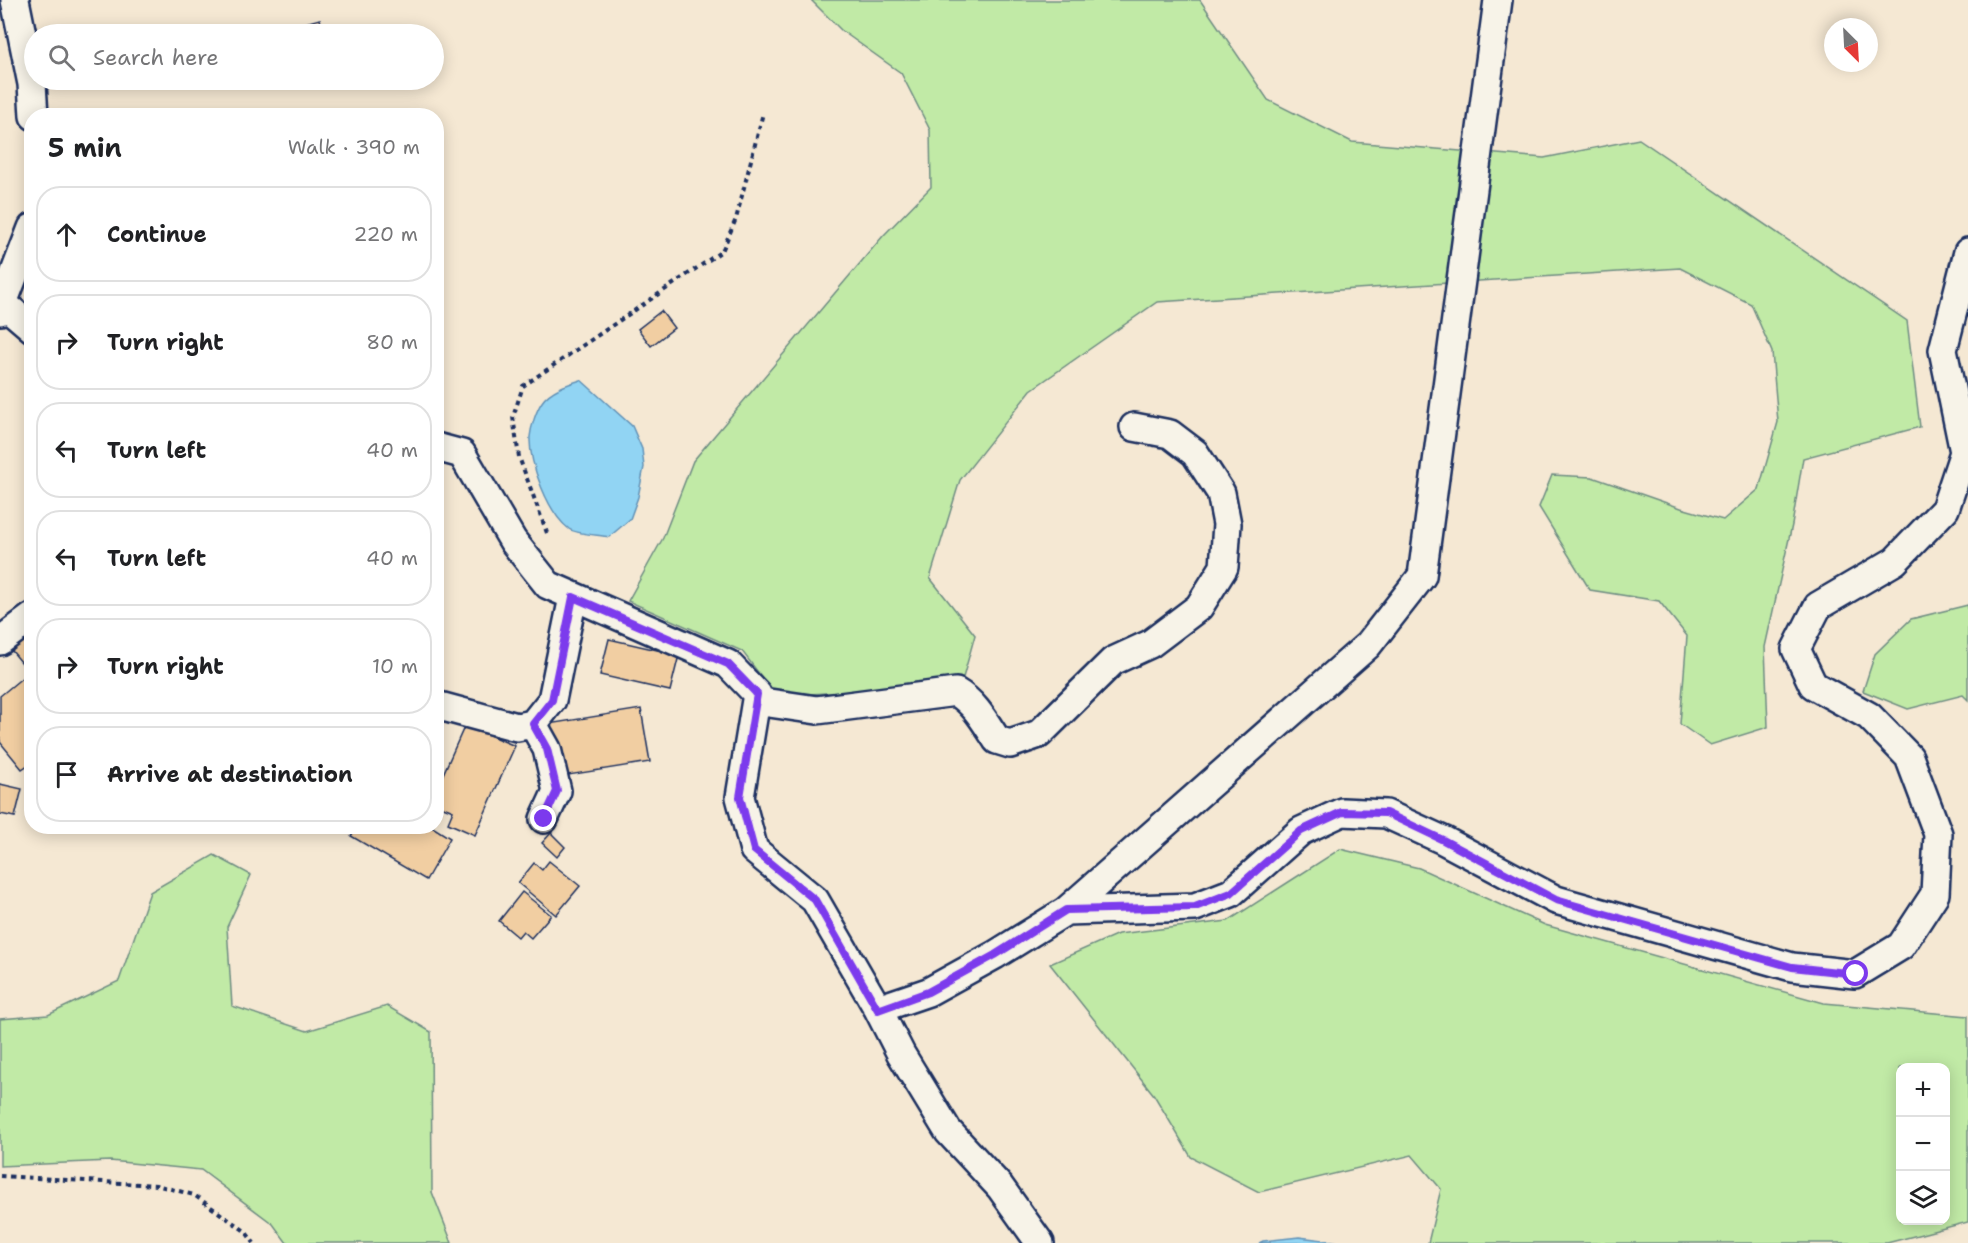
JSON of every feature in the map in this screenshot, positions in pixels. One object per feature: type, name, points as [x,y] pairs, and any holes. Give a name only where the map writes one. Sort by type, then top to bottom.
[{"type":"street","points":[[15,0],[24,44]]},
{"type":"street","points":[[878,1010],[928,992],[995,955],[1066,910],[1368,645],[1422,576],[1498,0]]},
{"type":"street","points":[[32,90],[34,108]]},
{"type":"street","points":[[24,249],[2,308],[24,323]]},
{"type":"street","points":[[1066,910],[1195,907],[1231,893],[1301,831],[1342,812],[1386,813],[1443,840],[1556,900],[1792,967],[1856,974],[1901,946],[1935,894],[1938,834],[1910,757],[1869,716],[1813,685],[1796,649],[1818,606],[1895,561],[1945,508],[1964,452],[1943,350],[1968,252]]},
{"type":"street","points":[[756,700],[817,710],[956,692],[967,698],[997,741],[1010,744],[1039,735],[1113,661],[1150,644],[1199,607],[1224,567],[1227,524],[1221,493],[1196,453],[1170,434],[1134,427]]},
{"type":"street","points":[[444,449],[462,454],[513,541],[548,585],[728,664],[757,694],[740,797],[754,850],[815,900],[901,1054],[948,1131],[1000,1187],[1040,1243]]},
{"type":"street","points":[[444,707],[517,727],[533,724],[552,700],[573,597]]},
{"type":"street","points":[[0,641],[24,623]]},
{"type":"street","points":[[533,724],[547,749],[557,791],[544,819]]},
{"type":"path","points":[[550,543],[519,457],[513,417],[523,386],[722,251],[735,219],[763,113]]},
{"type":"path","points":[[0,1176],[156,1185],[194,1195],[245,1231],[254,1243]]},
{"type":"green space","points":[[811,0],[1200,0],[1268,100],[1352,142],[1544,158],[1639,139],[1907,321],[1920,427],[1803,458],[1792,525],[1765,647],[1768,727],[1710,745],[1680,724],[1687,636],[1659,601],[1590,590],[1539,507],[1552,475],[1592,477],[1723,520],[1759,489],[1778,422],[1772,352],[1751,304],[1680,268],[1157,302],[1031,390],[960,480],[930,578],[975,635],[961,685],[776,696],[742,651],[628,601],[663,538],[693,461],[883,236],[931,187],[930,130],[901,73],[842,31]]},
{"type":"green space","points":[[1968,605],[1968,700],[1963,695],[1908,709],[1863,691],[1875,654],[1911,619]]},
{"type":"green space","points":[[1340,849],[1419,868],[1545,925],[1824,1003],[1968,1016],[1968,1222],[1887,1243],[1428,1243],[1441,1189],[1412,1155],[1259,1192],[1191,1157],[1154,1095],[1050,964],[1118,934],[1228,921]]},
{"type":"green space","points":[[214,855],[251,875],[227,927],[232,1006],[307,1031],[387,1006],[431,1032],[432,1192],[452,1243],[287,1243],[273,1224],[201,1170],[110,1161],[0,1166],[0,1019],[48,1015],[119,981],[150,892]]},
{"type":"water","points":[[581,380],[632,426],[642,449],[644,467],[638,497],[630,519],[609,537],[572,531],[561,522],[541,487],[533,460],[530,437],[542,402],[554,391]]},
{"type":"water","points":[[1299,1237],[1339,1243],[1259,1243],[1263,1241]]},
{"type":"building","points":[[320,19],[321,24],[302,24]]},
{"type":"building","points":[[661,311],[674,328],[651,346],[638,329]]},
{"type":"building","points":[[24,631],[24,665],[7,645]]},
{"type":"building","points":[[609,639],[679,655],[670,691],[600,675]]},
{"type":"building","points":[[24,676],[24,768],[22,769],[0,742],[0,696]]},
{"type":"building","points":[[641,709],[650,762],[556,777],[548,724]]},
{"type":"building","points":[[465,725],[515,746],[475,835],[448,823],[453,811],[444,807],[444,772]]},
{"type":"building","points":[[0,784],[22,789],[15,817],[0,814]]},
{"type":"building","points":[[551,833],[565,847],[557,857],[542,843]]},
{"type":"building","points":[[352,834],[444,834],[450,838],[426,880],[351,836]]},
{"type":"building","points":[[549,861],[580,886],[556,915],[518,883],[534,863],[542,870]]},
{"type":"building","points":[[522,892],[551,915],[531,938],[523,931],[518,937],[499,921]]},
{"type":"route","points":[[544,819],[557,791],[547,749],[533,724],[552,700],[573,597],[728,664],[757,694],[740,797],[754,850],[815,900],[878,1010],[928,992],[995,955],[1066,910],[1195,907],[1231,893],[1301,831],[1342,812],[1386,813],[1443,840],[1556,900],[1792,967],[1856,974]]}]
